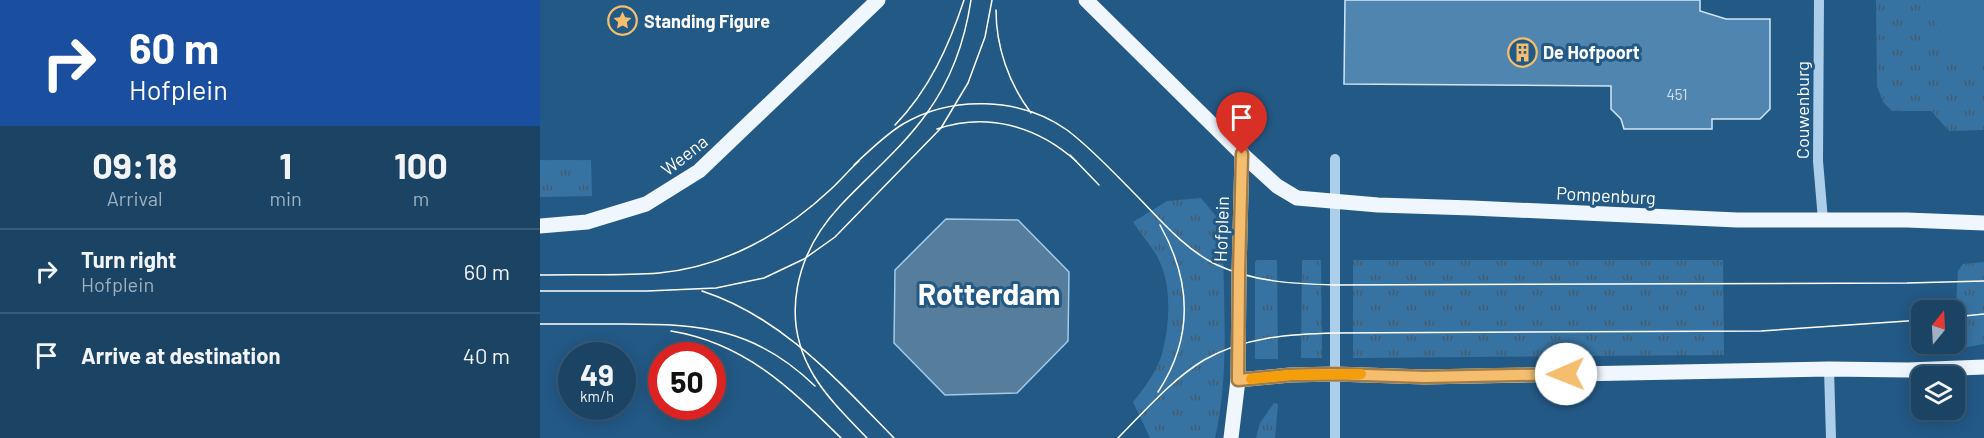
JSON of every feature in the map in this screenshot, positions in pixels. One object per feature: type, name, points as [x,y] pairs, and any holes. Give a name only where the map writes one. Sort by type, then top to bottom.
[{"type":"main road","name":"Weena","points":[[540,226],[587,222],[646,204],[699,171],[878,0]]},
{"type":"main road","points":[[1086,0],[1242,154]]},
{"type":"main road","name":"Pompenburg","points":[[1242,154],[1277,186],[1297,198],[1334,203],[1737,220],[1984,223]]},
{"type":"main road","name":"Hofplein","points":[[1232,438],[1238,380],[1242,154]]},
{"type":"main road","points":[[1238,380],[1335,374],[1425,377],[1984,367]]},
{"type":"street","name":"Couwenburg","points":[[1819,0],[1818,161],[1823,220]]},
{"type":"street","points":[[1335,159],[1335,438]]},
{"type":"street","points":[[1829,369],[1830,438]]},
{"type":"green space","points":[[1876,0],[1924,0],[1940,32],[1963,55],[1984,60],[1984,130],[1949,131],[1931,111],[1892,111],[1883,102],[1877,86]]},
{"type":"green space","points":[[1924,0],[1984,0],[1984,60],[1964,55],[1948,43]]},
{"type":"green space","points":[[540,160],[591,160],[592,196],[540,197]]},
{"type":"green space","points":[[1201,198],[1215,215],[1223,235],[1223,389],[1215,438],[1150,438],[1133,402],[1151,378],[1161,357],[1167,327],[1168,302],[1162,267],[1133,222],[1167,201]]},
{"type":"green space","points":[[1257,260],[1277,260],[1278,359],[1255,359],[1255,262]]},
{"type":"green space","points":[[1302,260],[1321,260],[1322,358],[1301,358]]},
{"type":"green space","points":[[1353,260],[1723,260],[1724,355],[1353,358]]},
{"type":"green space","points":[[1984,262],[1984,344],[1965,348],[1965,300],[1956,300],[1958,271],[1963,264]]},
{"type":"green space","points":[[1274,403],[1278,404],[1275,438],[1256,438],[1260,423]]},
{"type":"shaded area","points":[[946,219],[1018,220],[1069,272],[1068,341],[1017,393],[945,395],[894,343],[895,270]]},
{"type":"building","name":"De Hofpoort","points":[[1345,0],[1700,0],[1700,11],[1726,19],[1770,19],[1770,109],[1760,119],[1712,119],[1712,129],[1624,129],[1621,119],[1611,109],[1611,86],[1344,84]]},
{"type":"tram line","points":[[895,125],[918,97],[937,67],[964,0]]},
{"type":"tram line","points":[[867,438],[826,393],[803,354],[797,332],[795,310],[797,287],[812,244],[825,224],[907,138],[936,100],[956,59],[971,0]]},
{"type":"tram line","points":[[540,291],[647,291],[716,288],[764,278],[804,259],[835,237],[941,128],[968,83],[985,37],[992,0]]},
{"type":"tram line","points":[[996,10],[998,38],[1005,64],[1016,90],[1031,113]]},
{"type":"tram line","points":[[854,165],[890,133],[922,115],[964,104],[1007,106],[1028,111],[1067,130],[1101,160],[1192,250],[1229,270],[1259,278],[1289,283],[1335,285],[1984,281]]},
{"type":"tram line","points":[[937,129],[974,122],[993,122],[1011,126],[1045,139],[1076,161]]},
{"type":"tram line","points":[[1070,155],[1099,185]]},
{"type":"tram line","points":[[540,275],[659,273],[707,264],[751,246],[793,221],[830,190],[859,161]]},
{"type":"tram line","points":[[1158,392],[1178,351],[1183,330],[1184,309],[1183,288],[1178,267],[1171,246],[1160,225]]},
{"type":"tram line","points":[[702,291],[731,302],[758,317],[807,352],[894,438]]},
{"type":"tram line","points":[[1965,316],[1984,314]]},
{"type":"tram line","points":[[1118,438],[1159,396],[1192,368],[1219,352],[1268,338],[1335,333],[1761,331],[1911,321]]},
{"type":"tram line","points":[[540,324],[651,324],[703,328],[726,333],[771,352],[815,386]]},
{"type":"tram line","points":[[671,331],[722,346],[765,370],[841,438]]},
{"type":"slow traffic","points":[[1251,379],[1290,375],[1361,374]]},
{"type":"place","name":"Standing Figure","points":[[623,21]]},
{"type":"place","name":"De Hofpoort","points":[[1522,52]]},
{"type":"district","name":"Rotterdam","points":[[989,293]]},
{"type":"route","points":[[1242,154],[1238,380],[1335,374],[1425,377],[1566,374]]}]
